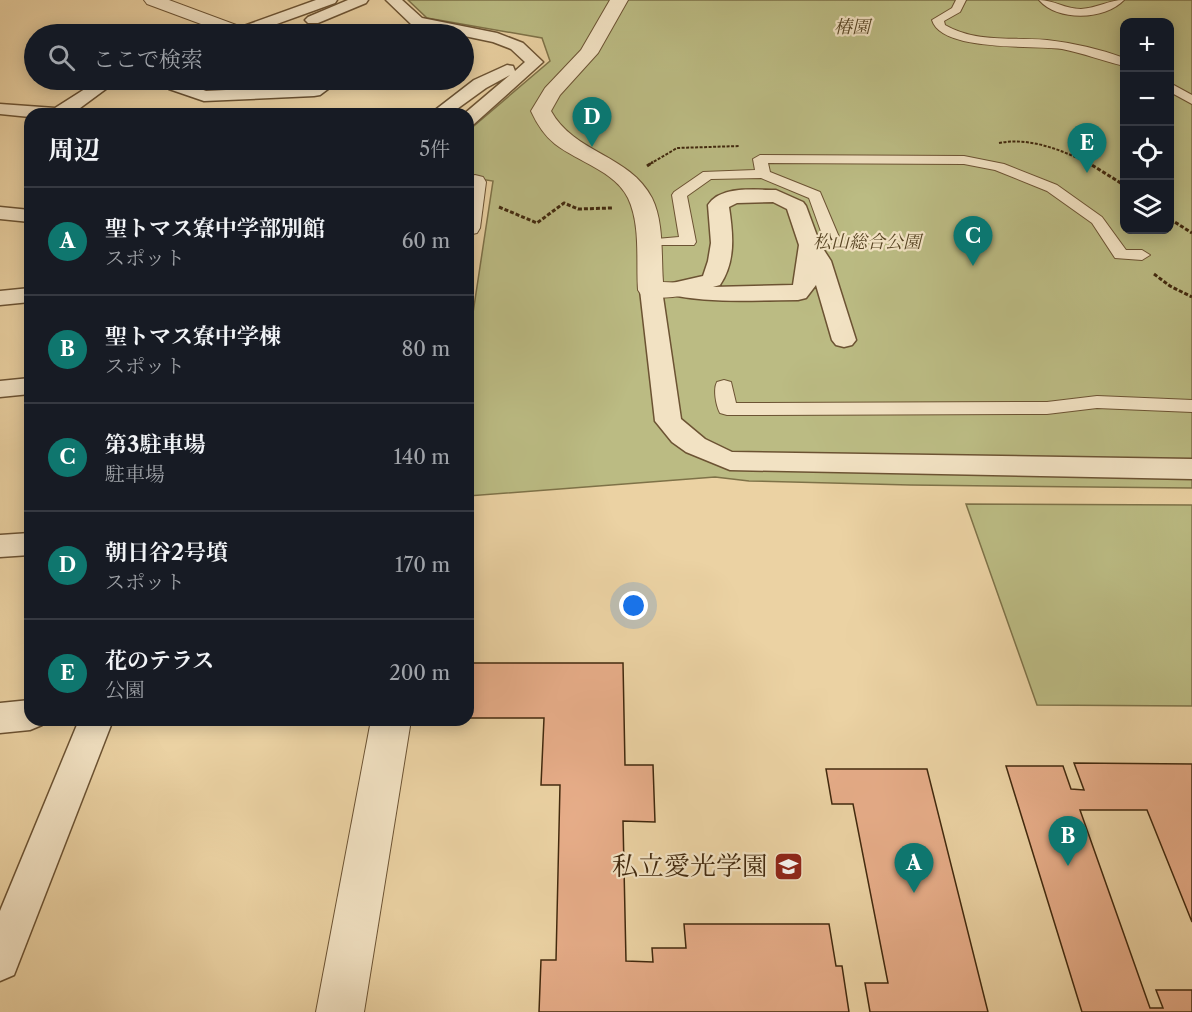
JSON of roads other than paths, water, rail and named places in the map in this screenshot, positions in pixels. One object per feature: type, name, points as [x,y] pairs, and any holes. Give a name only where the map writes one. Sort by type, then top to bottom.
[{"type":"street","points":[[153,0],[214,24]]},
{"type":"street","points":[[266,24],[330,0]]},
{"type":"street","points":[[303,24],[361,0]]},
{"type":"street","points":[[393,0],[411,24]]},
{"type":"street","points":[[619,0],[589,53],[552,92],[542,111],[555,136],[618,173],[638,194],[664,289],[668,421],[680,437],[697,448],[730,461],[1192,469]]},
{"type":"street","points":[[961,0],[956,10],[938,20],[940,27],[955,35],[972,39],[1069,47],[1120,61]]},
{"type":"street","points":[[1044,0],[1049,6],[1057,9],[1076,11],[1095,10],[1113,5],[1119,0]]},
{"type":"street","points":[[474,35],[497,38],[517,46],[535,62],[474,115]]},
{"type":"street","points":[[474,88],[503,73],[527,53]]},
{"type":"street","points":[[1174,89],[1192,100]]},
{"type":"street","points":[[69,108],[95,90]]},
{"type":"street","points":[[188,90],[204,96],[316,90]]},
{"type":"street","points":[[447,108],[472,90]]},
{"type":"street","points":[[0,109],[24,111]]},
{"type":"street","points":[[763,174],[760,159],[964,160],[999,167],[1052,188],[1061,194],[1097,220],[1121,255],[1142,255]]},
{"type":"street","points":[[662,242],[688,242],[679,195],[708,175],[763,174],[815,195],[831,237]]},
{"type":"street","points":[[664,289],[717,294],[761,294],[798,293],[811,300],[835,340],[820,261],[809,244],[796,206],[776,196],[732,197],[718,205],[724,244],[744,284],[761,294]]},
{"type":"street","points":[[0,213],[24,215]]},
{"type":"street","points":[[664,289],[712,279],[720,266],[724,244]]},
{"type":"street","points":[[798,293],[804,288],[809,277],[806,261],[809,244]]},
{"type":"street","points":[[0,298],[24,296]]},
{"type":"street","points":[[724,386],[727,409],[1047,408],[1097,402],[1192,406]]},
{"type":"street","points":[[0,389],[24,387]]},
{"type":"street","points":[[0,546],[24,544]]},
{"type":"street","points":[[0,718],[24,716]]},
{"type":"street","points":[[0,961],[94,726]]},
{"type":"street","points":[[340,1012],[390,726]]},
{"type":"place","name":"朝日谷2号墳","points":[[592,147]]},
{"type":"place","name":"花のテラス","points":[[1087,173]]},
{"type":"place","name":"第3駐車場","points":[[973,266]]},
{"type":"place","name":"私立愛光学園","points":[[789,866]]},
{"type":"place","name":"聖トマス寮中学棟","points":[[1068,866]]},
{"type":"place","name":"聖トマス寮中学部別館","points":[[914,893]]},
{"type":"park label","name":"椿園","points":[[852,27]]},
{"type":"park label","name":"松山総合公園","points":[[867,242]]}]
